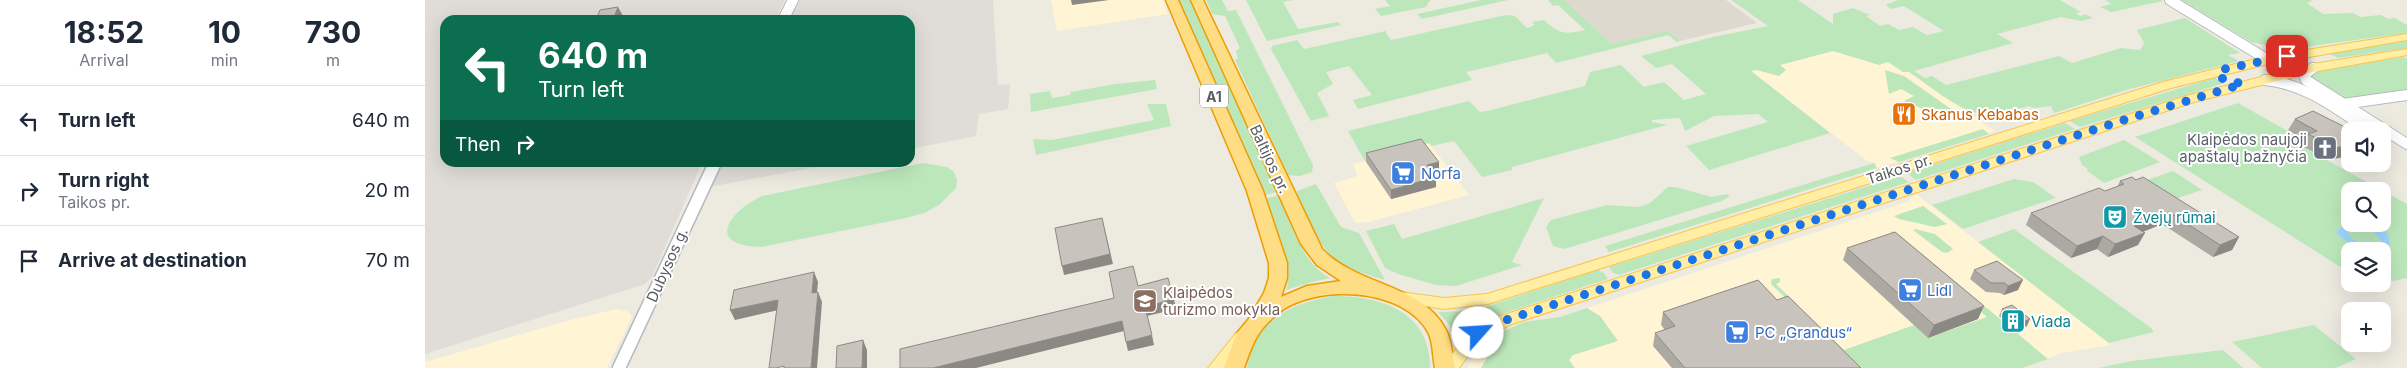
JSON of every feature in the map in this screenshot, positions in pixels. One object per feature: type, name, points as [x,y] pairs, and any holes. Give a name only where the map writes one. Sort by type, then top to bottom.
[{"type":"highway","name":"Baltijos pr.","points":[[1172,0],[1255,192],[1278,263],[1280,273],[1277,285],[1257,319]]},
{"type":"highway","name":"Baltijos pr.","points":[[1197,0],[1310,244],[1324,263],[1337,272],[1375,290]]},
{"type":"highway","name":"A1","points":[[1234,368],[1236,354],[1244,335],[1257,319],[1276,305],[1318,290],[1354,287],[1375,290],[1395,296],[1417,308],[1434,325],[1443,345],[1445,368]]},
{"type":"main road","name":"Taikos pr.","points":[[1395,296],[1431,304],[1449,305],[1488,299],[2220,70],[2307,52],[2407,37]]},
{"type":"main road","points":[[2307,52],[2326,57],[2331,63],[2328,65]]},
{"type":"main road","name":"Taikos pr.","points":[[1449,368],[1470,340],[1478,333],[1503,321],[2127,119],[2249,82],[2328,65],[2407,52]]},
{"type":"main road","points":[[2220,70],[2218,73],[2223,79],[2249,82]]},
{"type":"main road","name":"A1","points":[[1216,368],[1244,335]]},
{"type":"street","points":[[786,15],[793,0]]},
{"type":"street","points":[[2170,0],[2268,60]]},
{"type":"street","points":[[2313,68],[2304,76],[2306,80],[2407,144]]},
{"type":"street","points":[[2249,82],[2283,81],[2297,86],[2357,122]]},
{"type":"street","points":[[2343,104],[2407,95]]},
{"type":"street","points":[[2391,143],[2407,153]]},
{"type":"street","name":"Dubysos g.","points":[[619,368],[713,167]]},
{"type":"shaded area","points":[[425,0],[785,0],[778,15],[440,15],[440,167],[700,167],[652,277],[645,284],[425,354]]},
{"type":"shaded area","points":[[798,0],[993,0],[998,85],[1010,84],[1008,109],[979,114],[976,136],[915,148],[915,15],[791,15]]},
{"type":"shaded area","points":[[1051,0],[1163,0],[1168,14],[1057,31]]},
{"type":"shaded area","points":[[1564,0],[1726,0],[1757,23],[1680,41],[1668,31],[1612,44]]},
{"type":"shaded area","points":[[1833,51],[1888,62],[1903,72],[1909,72],[1995,131],[1877,168],[1875,163],[1866,160],[1751,71],[1757,70],[1779,76],[1780,65]]},
{"type":"shaded area","points":[[1429,143],[1469,195],[1369,222],[1355,223],[1334,183],[1355,177],[1357,174],[1353,164]]},
{"type":"shaded area","points":[[719,167],[816,167],[709,187]]},
{"type":"shaded area","points":[[1916,194],[2111,345],[2062,353],[2022,368],[1467,368],[1478,347],[1491,337],[1524,322],[1560,317],[1907,202]]},
{"type":"shaded area","points":[[617,309],[629,312],[632,317],[607,368],[425,368],[425,362],[574,319]]},
{"type":"green space","points":[[1177,0],[1191,0],[1277,192],[1260,196]]},
{"type":"green space","points":[[1206,0],[1222,0],[1228,11],[1236,10],[1313,165],[1312,172],[1300,176],[1288,175],[1235,60],[1238,59],[1236,51],[1240,48],[1225,16],[1212,14]]},
{"type":"green space","points":[[1246,0],[1293,0],[1283,2],[1298,29],[1338,22],[1341,25],[1267,41]]},
{"type":"green space","points":[[1385,0],[1430,0],[1426,7],[1381,16],[1375,9],[1390,6]]},
{"type":"green space","points":[[1481,0],[1508,0],[1422,19],[1417,14]]},
{"type":"green space","points":[[1548,0],[1564,0],[1612,44],[1668,31],[1680,41],[1677,42],[1668,35],[1556,63],[1547,53],[1466,72],[1472,80],[1358,109],[1353,100],[1372,95],[1349,66],[1326,72],[1333,84],[1317,93],[1329,116],[1311,121],[1271,49],[1272,46],[1297,40],[1304,49],[1386,31],[1391,40],[1506,15],[1515,16],[1527,28],[1535,25],[1532,22],[1544,20],[1558,31],[1572,33],[1585,30],[1558,5],[1553,6]]},
{"type":"green space","points":[[1731,0],[1798,0],[1833,24],[1833,14],[1853,8],[1870,15],[1866,16],[1880,26],[1888,24],[1899,30],[1913,27],[1927,35],[1944,31],[1904,6],[1891,9],[1887,4],[1898,0],[2060,0],[2081,12],[2076,13],[2080,16],[2086,14],[2093,18],[2081,21],[2061,17],[1997,34],[2013,43],[1914,71],[1925,78],[1932,76],[1946,85],[2059,56],[2072,63],[2121,48],[2140,50],[2144,43],[2137,30],[2185,18],[2240,53],[2228,55],[2239,61],[2126,90],[2054,113],[2051,106],[2034,108],[2029,106],[2017,109],[2021,113],[2004,116],[1988,115],[1961,107],[1909,72],[1903,72],[1888,62],[1879,65],[1833,51],[1780,65],[1786,70],[1779,76],[1757,70],[1751,71],[1830,133],[1709,170],[1686,146],[1768,122],[1758,114],[1714,116],[1685,131],[1680,118],[1652,120],[1652,122],[1667,125],[1512,167],[1512,170],[1482,177],[1454,141],[1431,146],[1429,143],[1365,161],[1348,131],[1469,101],[1480,112],[1487,111],[1585,86],[1590,72],[1621,65],[1644,87],[1664,82],[1684,100],[1706,94],[1672,64],[1656,68],[1641,56],[1713,37],[1768,26]]},
{"type":"green space","points":[[2105,0],[2163,1],[2111,12],[2100,7],[2111,4]]},
{"type":"green space","points":[[2182,0],[2310,0],[2312,1],[2307,3],[2323,14],[2353,13],[2360,17],[2381,15],[2388,19],[2394,18],[2407,25],[2407,33],[2268,52],[2265,45],[2251,42]]},
{"type":"green space","points":[[2407,41],[2407,48],[2338,58],[2328,53]]},
{"type":"green space","points":[[2402,57],[2407,58],[2407,93],[2349,101],[2327,87],[2322,88],[2309,77],[2316,72]]},
{"type":"green space","points":[[1885,70],[1904,76],[1951,109],[1923,109],[1904,101],[1914,96],[1901,89],[1889,94]]},
{"type":"green space","points":[[2214,78],[2225,83],[2080,127],[2070,121]]},
{"type":"green space","points":[[1155,80],[1157,89],[1031,112],[1030,94],[1050,91],[1052,98],[1070,95],[1071,92],[1115,84]]},
{"type":"green space","points":[[2238,103],[2309,143],[2301,146],[2341,168],[2341,172],[2349,172],[2367,182],[2341,182],[2341,232],[2391,232],[2391,195],[2407,204],[2407,278],[2391,281],[2391,242],[2341,242],[2341,267],[2135,137]]},
{"type":"green space","points":[[1147,104],[1166,104],[1171,126],[1036,155],[1033,139],[1052,140],[1154,120]]},
{"type":"green space","points":[[2065,123],[2075,129],[1916,180],[1907,173]]},
{"type":"green space","points":[[1983,129],[1989,134],[1899,162],[1890,158]]},
{"type":"green space","points":[[2124,140],[2160,162],[2104,183],[2082,165],[2079,157]]},
{"type":"green space","points":[[923,163],[947,167],[954,172],[957,180],[956,188],[939,205],[924,213],[761,247],[744,245],[733,241],[728,235],[728,227],[732,219],[750,203],[762,196],[903,167],[915,167],[915,165]]},
{"type":"green space","points":[[1874,163],[1877,168],[1609,252],[1605,246]]},
{"type":"green space","points":[[2173,171],[2202,190],[2163,203],[2136,184]]},
{"type":"green space","points":[[1900,176],[1909,182],[1619,275],[1613,273],[1609,267]]},
{"type":"green space","points":[[2014,179],[2033,182],[2056,198],[1963,229],[1932,205]]},
{"type":"green space","points":[[1316,184],[1341,227],[1359,233],[1385,280],[1347,267],[1323,246],[1304,210],[1297,191]]},
{"type":"green space","points":[[1668,187],[1675,187],[1712,197],[1727,194],[1730,196],[1722,201],[1564,249],[1553,246],[1546,227],[1551,220],[1607,205],[1639,207],[1650,203]]},
{"type":"green space","points":[[1279,195],[1304,252],[1320,271],[1330,278],[1286,290],[1288,267],[1286,256],[1277,232],[1261,200]]},
{"type":"green space","points":[[1544,198],[1512,262],[1522,265],[1456,286],[1436,285],[1398,274],[1385,268],[1366,231],[1394,224],[1402,239]]},
{"type":"green space","points":[[1923,206],[1947,224],[1935,227],[1899,219],[1894,216]]},
{"type":"green space","points":[[2014,229],[2154,332],[2109,343],[1978,242]]},
{"type":"green space","points":[[1913,230],[1935,234],[1953,249],[1947,253],[1942,252]]},
{"type":"green space","points":[[1891,231],[1897,233],[2048,359],[2022,368],[1857,368],[1771,284],[1772,279],[1780,278],[1780,282],[1776,284],[1844,350],[1914,325],[1928,338],[1987,317],[1892,237]]},
{"type":"green space","points":[[1598,270],[1604,273],[1608,279],[1483,320],[1456,338],[1452,328],[1438,312],[1473,311]]},
{"type":"green space","points":[[1334,296],[1369,299],[1400,311],[1422,333],[1428,349],[1430,368],[1247,368],[1257,337],[1266,326],[1289,309],[1303,303]]},
{"type":"green space","points":[[1587,308],[1600,316],[1618,341],[1573,355],[1569,360],[1575,368],[1481,368],[1489,354],[1478,347],[1491,337],[1524,322],[1560,317]]},
{"type":"green space","points":[[2314,325],[2341,347],[2341,352],[2347,352],[2356,359],[2336,368],[2262,368],[2232,342]]},
{"type":"green space","points":[[2223,350],[2243,368],[2098,368],[2132,361]]},
{"type":"water","points":[[2341,228],[2341,232],[2349,232],[2348,234],[2359,242],[2348,242],[2336,232]]},
{"type":"water","points":[[2374,232],[2387,233],[2389,242],[2376,242],[2381,241]]},
{"type":"building","points":[[618,7],[615,15],[598,15],[600,10]]},
{"type":"building","points":[[2313,111],[2341,125],[2341,147],[2335,148],[2308,134],[2317,131],[2295,119]]},
{"type":"building","name":"Norfa","points":[[1421,139],[1439,162],[1427,165],[1436,177],[1391,190],[1366,153]]},
{"type":"building","name":"Žvejų rūmai","points":[[2132,177],[2136,180],[2143,177],[2239,237],[2220,245],[2169,212],[2134,226],[2145,233],[2115,244],[2103,236],[2077,246],[2031,213],[2099,188],[2105,191],[2124,184],[2120,181]]},
{"type":"building","points":[[1102,218],[1110,254],[1062,266],[1055,228]]},
{"type":"building","name":"Lidl","points":[[1895,232],[1984,306],[1934,325],[1847,248]]},
{"type":"building","points":[[1997,261],[2023,280],[2008,286],[2005,283],[1991,283],[1974,270]]},
{"type":"building","points":[[1133,266],[1138,286],[1168,278],[1174,299],[1145,307],[1152,335],[1126,342],[1122,321],[933,368],[900,368],[900,349],[1114,298],[1109,272]]},
{"type":"building","points":[[814,272],[812,293],[818,292],[811,368],[784,368],[784,366],[769,368],[778,300],[730,310],[734,290]]},
{"type":"building","name":"PC „Grandus“","points":[[1758,280],[1777,300],[1788,296],[1861,368],[1685,368],[1655,333],[1675,326],[1663,312]]},
{"type":"building","points":[[2012,305],[2030,319],[2020,323],[2002,309]]},
{"type":"building","points":[[863,340],[862,368],[836,368],[837,346]]},
{"type":"place","name":"Skanus Kebabas","points":[[1904,114]]},
{"type":"place","name":"Klaipėdos naujoji apaštalų bažnyčia","points":[[2325,148]]},
{"type":"place","name":"Norfa","points":[[1403,173]]},
{"type":"place","name":"Žvejų rūmai","points":[[2115,217]]},
{"type":"place","name":"Lidl","points":[[1910,290]]},
{"type":"place","name":"Klaipėdos turizmo mokykla","points":[[1145,301]]},
{"type":"place","name":"Viada","points":[[2013,321]]},
{"type":"place","name":"PC „Grandus“","points":[[1737,332]]},
{"type":"route","points":[[1478,333],[1503,321],[2127,119],[2243,84],[2229,82],[2218,73],[2220,70],[2287,56]]}]
